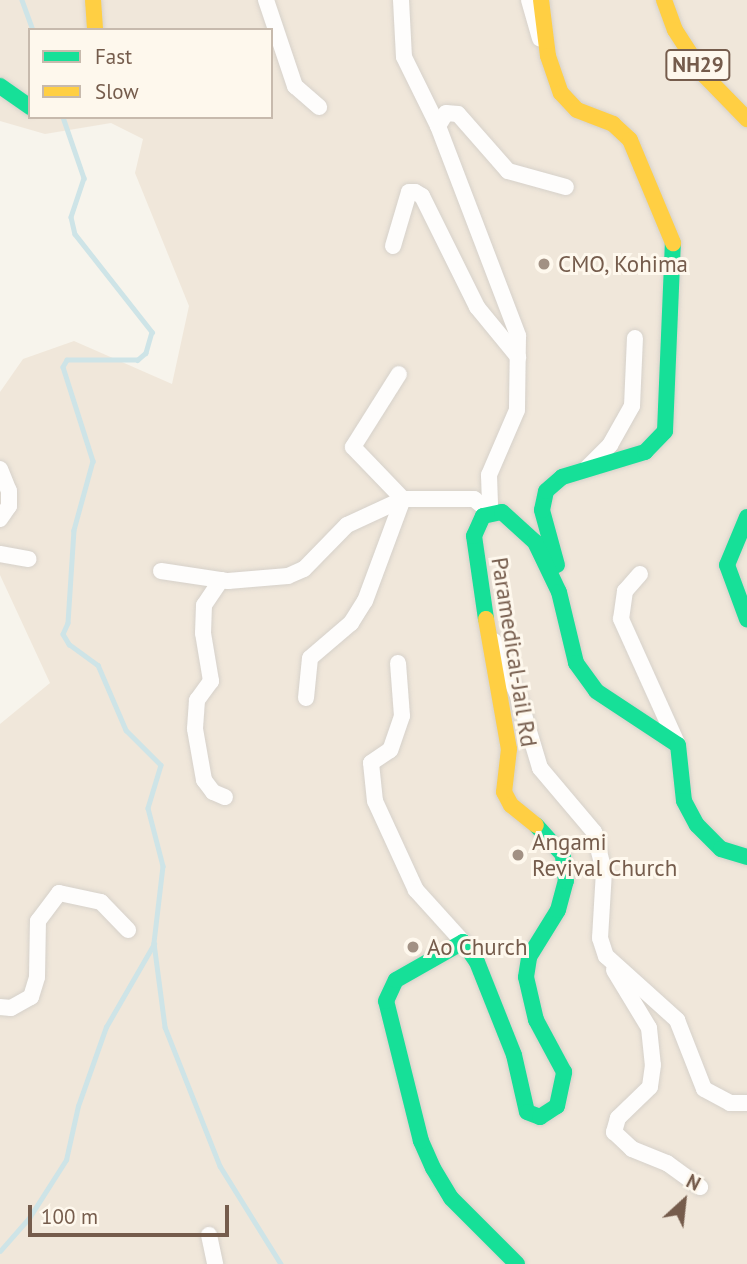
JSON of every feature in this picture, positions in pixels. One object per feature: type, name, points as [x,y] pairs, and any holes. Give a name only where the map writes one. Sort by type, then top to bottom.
[{"type":"main road","points":[[93,0],[95,28]]},
{"type":"main road","points":[[541,0],[548,56],[561,93],[577,110],[613,124],[630,140],[666,218],[676,252],[676,282],[667,333],[665,431],[645,452],[562,477],[543,499],[559,592]]},
{"type":"main road","name":"NH29","points":[[664,0],[675,30],[704,75],[747,118]]},
{"type":"main road","points":[[0,86],[28,106]]},
{"type":"main road","name":"Paramedical-Jail Rd","points":[[463,942],[477,962],[514,1055],[527,1112],[540,1116],[557,1106],[563,1094],[564,1072],[536,1020],[526,977],[529,957],[558,910],[566,881],[563,855],[553,840],[511,805],[504,792],[509,749],[474,536],[483,516],[490,512],[510,518],[535,542],[559,592],[576,663],[596,691],[678,745]]},
{"type":"main road","points":[[747,517],[726,565],[747,619]]},
{"type":"main road","points":[[678,745],[684,801],[697,825],[720,849],[747,857]]},
{"type":"main road","points":[[463,942],[396,980],[386,1001],[421,1141],[433,1168],[451,1198],[517,1264]]},
{"type":"street","points":[[266,0],[295,86],[319,107]]},
{"type":"street","points":[[401,0],[404,57],[438,126],[510,309],[518,358],[517,410],[489,475],[490,512]]},
{"type":"street","points":[[528,0],[548,56]]},
{"type":"street","points":[[438,126],[446,113],[458,114],[508,171],[566,187]]},
{"type":"street","points":[[393,246],[410,192],[415,192],[422,196],[477,307],[518,358]]},
{"type":"street","points":[[585,470],[610,445],[628,415],[636,376],[635,338]]},
{"type":"street","points":[[399,374],[353,447],[403,499]]},
{"type":"street","points":[[0,469],[9,491],[9,506],[0,519]]},
{"type":"street","points":[[161,571],[222,580],[288,576],[304,569],[347,525],[403,499],[474,499],[490,512]]},
{"type":"street","points":[[306,698],[310,658],[351,623],[365,601],[403,499]]},
{"type":"street","points":[[0,554],[29,559]]},
{"type":"street","points":[[640,574],[625,591],[621,619],[678,745]]},
{"type":"street","points":[[222,580],[204,605],[203,633],[211,681],[197,700],[194,729],[204,780],[213,792],[225,797]]},
{"type":"street","points":[[488,630],[520,698],[540,768],[594,832],[604,871],[600,938],[606,956],[643,1013],[652,1044],[650,1087],[618,1118],[614,1132],[632,1149],[667,1163],[700,1187]]},
{"type":"street","points":[[398,663],[402,716],[390,750],[371,763],[375,801],[416,890],[463,942]]},
{"type":"street","points":[[0,1007],[12,1008],[31,997],[37,977],[38,921],[44,908],[60,893],[101,902],[128,930]]},
{"type":"street","points":[[606,956],[677,1020],[708,1103],[719,1111],[747,1114]]},
{"type":"street","points":[[704,1089],[730,1103],[747,1103]]},
{"type":"street","points":[[209,1235],[215,1264]]},
{"type":"shaded area","points":[[0,0],[747,0],[747,1264],[0,1264],[0,724],[50,683],[0,575],[0,392],[23,359],[74,341],[172,384],[189,306],[135,173],[143,139],[111,123],[45,134],[0,121]]},
{"type":"waterway","points":[[22,0],[32,28]]},
{"type":"waterway","points":[[64,119],[84,178],[71,217],[75,234],[152,332],[146,353],[138,360],[67,360],[63,367],[93,461],[74,530],[68,623],[63,634],[69,644],[98,665],[126,730],[161,765],[148,808],[163,866],[154,943],[165,1027],[220,1166],[281,1264]]},
{"type":"waterway","points":[[0,1251],[29,1218],[66,1160],[78,1106],[106,1027],[154,944]]},
{"type":"traffic: fast","points":[[0,86],[28,106]]},
{"type":"traffic: fast","points":[[557,565],[542,510],[546,491],[562,477],[645,452],[665,431],[673,243]]},
{"type":"traffic: fast","points":[[486,619],[474,536],[483,516],[502,512],[535,542],[559,592],[576,663],[596,691],[678,745],[684,801],[697,825],[721,849],[747,857]]},
{"type":"traffic: fast","points":[[747,517],[727,565],[747,619]]},
{"type":"traffic: fast","points":[[517,1264],[451,1198],[433,1168],[421,1141],[386,1001],[396,980],[463,942],[477,962],[514,1055],[527,1112],[540,1117],[557,1106],[564,1072],[536,1020],[526,977],[529,957],[558,910],[566,881],[563,855],[536,825]]},
{"type":"traffic: slow","points":[[93,0],[95,28]]},
{"type":"traffic: slow","points":[[541,0],[548,56],[561,93],[577,110],[613,124],[630,140],[673,243]]},
{"type":"traffic: slow","points":[[664,0],[675,30],[704,75],[747,119]]},
{"type":"traffic: slow","points":[[486,619],[509,749],[504,792],[511,805],[536,825]]},
{"type":"place","name":"CMO, Kohima","points":[[544,264]]},
{"type":"place","name":"Angami Revival Church","points":[[518,855]]},
{"type":"place","name":"Ao Church","points":[[413,947]]}]
